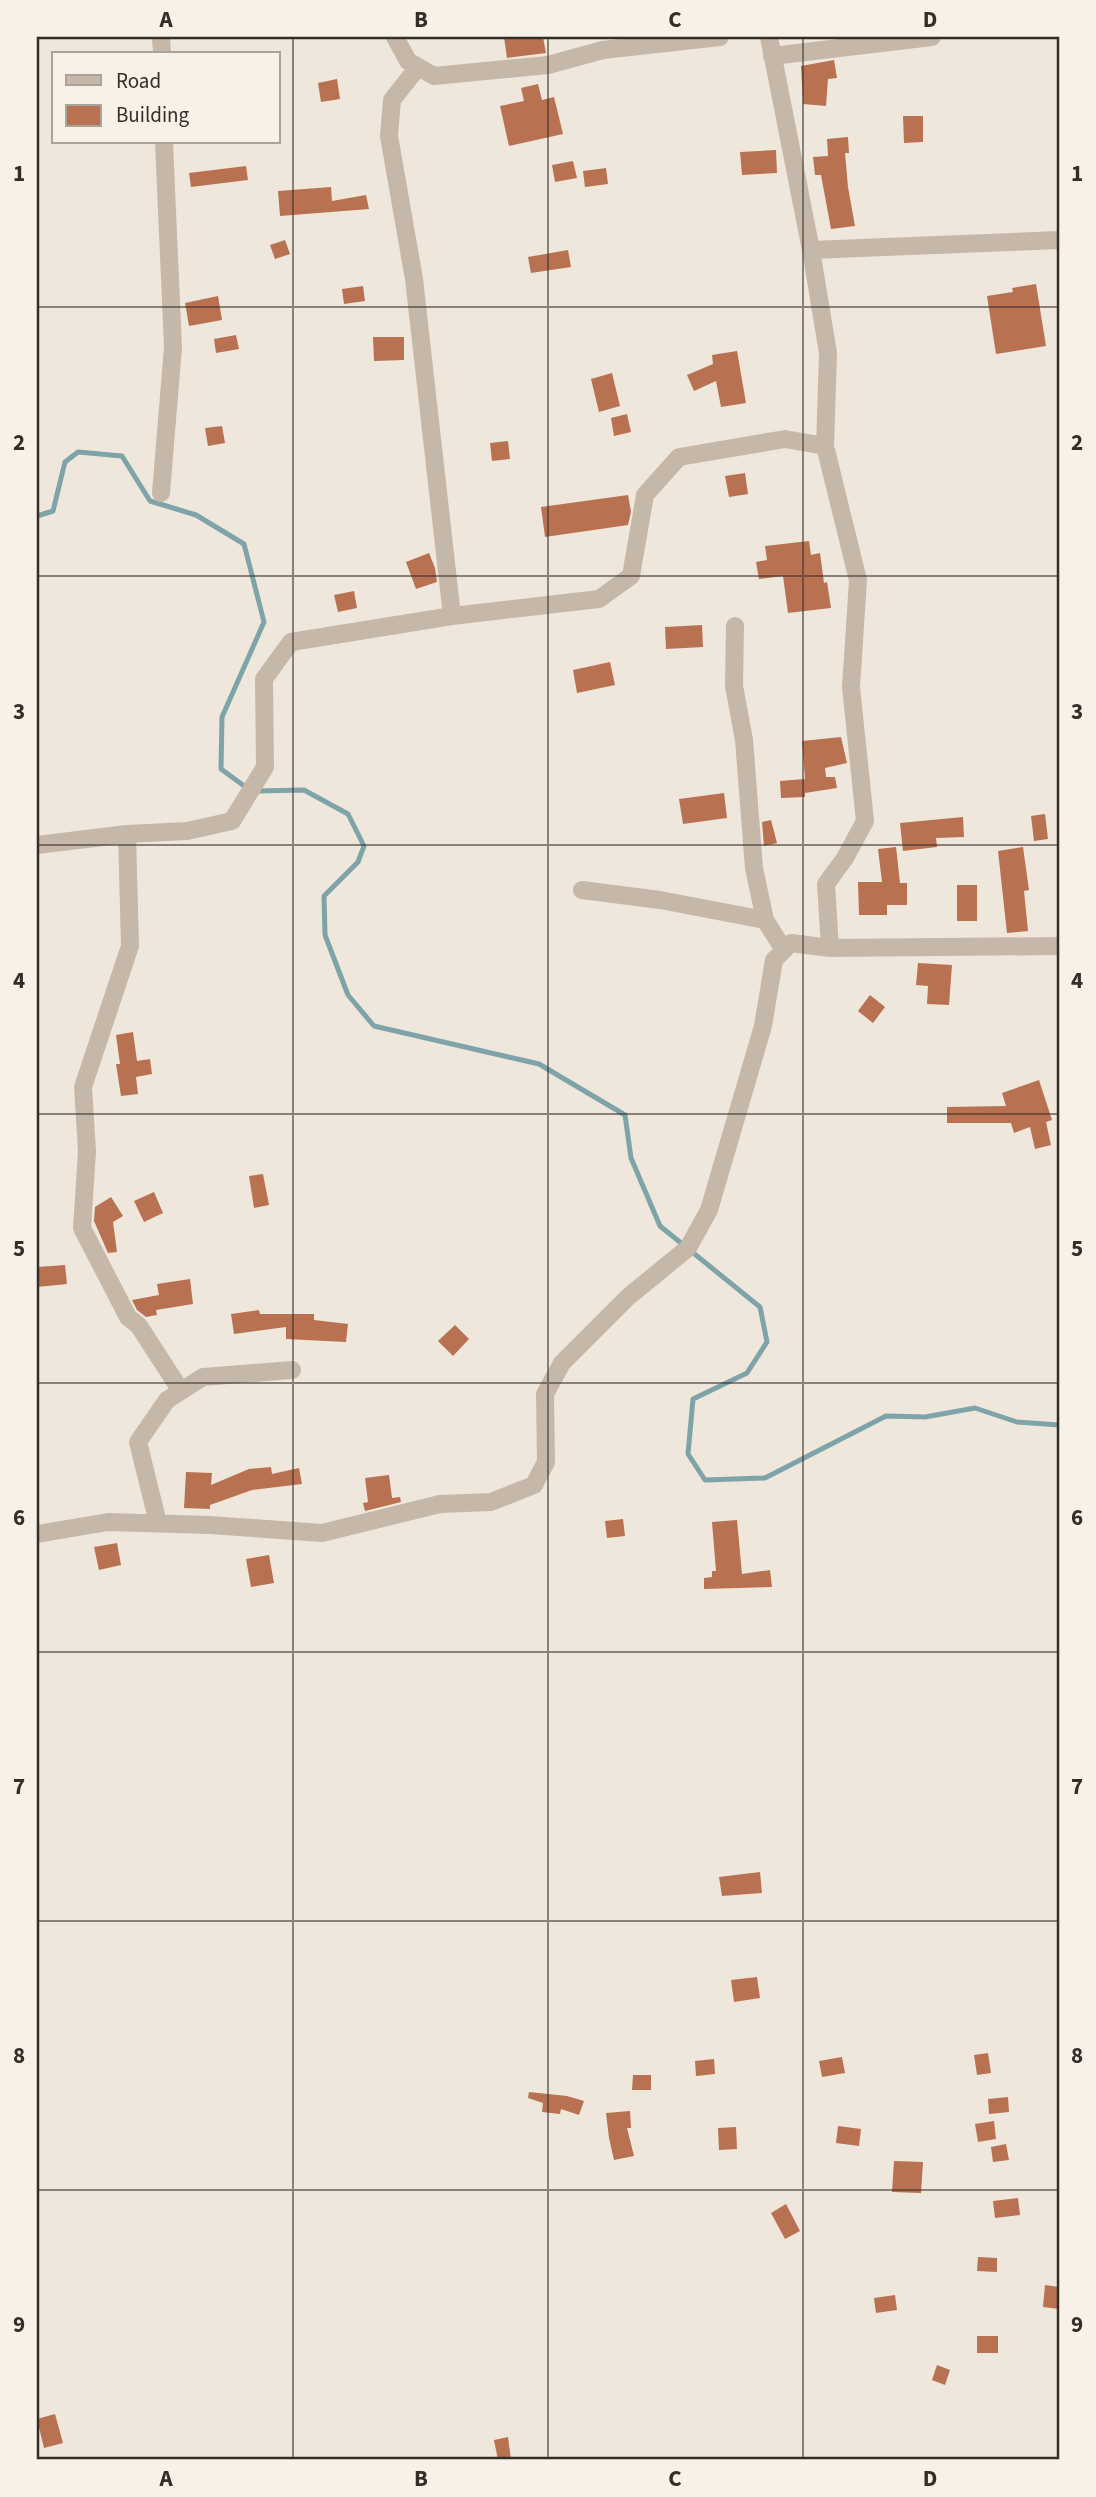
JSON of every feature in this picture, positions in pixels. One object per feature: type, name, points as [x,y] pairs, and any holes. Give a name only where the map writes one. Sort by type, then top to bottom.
[{"type":"street","points":[[395,37],[408,61],[434,76],[548,65],[603,50],[720,37]]},
{"type":"street","points":[[769,37],[811,250],[828,353],[825,446],[858,580],[851,687],[865,821],[845,858],[826,884],[830,948]]},
{"type":"street","points":[[772,56],[932,37]]},
{"type":"street","points":[[418,67],[392,100],[389,136],[414,279],[452,616]]},
{"type":"street","points":[[161,493],[173,347],[164,144]]},
{"type":"street","points":[[811,250],[1059,240]]},
{"type":"street","points":[[37,845],[127,834],[187,831],[232,821],[265,767],[264,679],[291,642],[452,616],[599,599],[631,576],[645,495],[679,457],[785,439],[825,446]]},
{"type":"street","points":[[735,626],[734,686],[744,740],[754,867],[765,920],[784,950]]},
{"type":"street","points":[[127,834],[130,946],[83,1087],[87,1152],[82,1228],[128,1317],[139,1326],[181,1391]]},
{"type":"street","points":[[583,890],[660,900],[765,920]]},
{"type":"street","points":[[37,1534],[108,1522],[211,1525],[322,1533],[440,1504],[491,1502],[534,1485],[547,1462],[545,1394],[562,1363],[628,1297],[688,1248],[709,1210],[763,1026],[774,960],[791,943],[830,948],[1059,946]]},
{"type":"street","points":[[158,1523],[138,1442],[167,1400],[203,1377],[292,1370]]},
{"type":"building","points":[[504,37],[543,37],[546,53],[507,58]]},
{"type":"building","points":[[834,60],[837,78],[828,79],[826,106],[803,104],[801,66]]},
{"type":"building","points":[[337,79],[340,99],[321,102],[318,83]]},
{"type":"building","points":[[538,84],[542,100],[554,97],[563,134],[509,146],[500,106],[524,101],[521,88]]},
{"type":"building","points":[[903,116],[923,116],[923,142],[904,143]]},
{"type":"building","points":[[848,137],[849,153],[845,153],[855,226],[831,229],[821,175],[815,175],[813,157],[828,156],[827,139]]},
{"type":"building","points":[[776,150],[777,173],[742,175],[740,152]]},
{"type":"building","points":[[573,161],[577,178],[555,182],[552,165]]},
{"type":"building","points":[[246,166],[248,180],[191,187],[189,173]]},
{"type":"building","points":[[606,168],[608,184],[585,187],[583,171]]},
{"type":"building","points":[[331,187],[332,201],[366,195],[369,209],[280,216],[278,191]]},
{"type":"building","points":[[285,240],[290,254],[275,259],[270,245]]},
{"type":"building","points":[[568,250],[571,267],[531,273],[528,257]]},
{"type":"building","points":[[1036,284],[1046,346],[996,354],[987,296],[1013,292],[1012,288]]},
{"type":"building","points":[[363,286],[365,301],[344,304],[342,289]]},
{"type":"building","points":[[218,296],[222,320],[189,326],[185,303]]},
{"type":"building","points":[[236,335],[239,349],[216,353],[214,339]]},
{"type":"building","points":[[373,337],[404,337],[404,360],[374,361]]},
{"type":"building","points":[[737,351],[746,403],[721,407],[716,381],[694,391],[687,375],[713,364],[712,355]]},
{"type":"building","points":[[612,373],[620,406],[599,412],[591,379]]},
{"type":"building","points":[[627,414],[631,432],[614,436],[611,418]]},
{"type":"building","points":[[222,426],[225,443],[208,446],[205,428]]},
{"type":"building","points":[[508,441],[510,459],[492,461],[490,443]]},
{"type":"building","points":[[745,473],[748,494],[729,497],[725,476]]},
{"type":"building","points":[[628,495],[631,512],[628,525],[545,537],[541,507]]},
{"type":"building","points":[[809,541],[811,555],[820,553],[831,608],[788,613],[783,576],[759,579],[756,562],[767,560],[765,546]]},
{"type":"building","points":[[429,553],[437,582],[416,589],[406,562]]},
{"type":"building","points":[[354,591],[357,608],[338,612],[334,595]]},
{"type":"building","points":[[702,625],[703,647],[666,649],[665,627]]},
{"type":"building","points":[[610,662],[615,685],[577,693],[573,670]]},
{"type":"building","points":[[841,737],[847,763],[825,768],[826,777],[835,777],[837,788],[805,793],[805,797],[781,798],[780,781],[805,779],[802,741]]},
{"type":"building","points":[[724,793],[727,818],[683,824],[679,799]]},
{"type":"building","points":[[1045,814],[1048,839],[1034,841],[1031,816]]},
{"type":"building","points":[[963,817],[964,837],[936,838],[937,847],[903,851],[900,823]]},
{"type":"building","points":[[771,820],[777,843],[764,846],[762,822]]},
{"type":"building","points":[[896,847],[900,883],[907,883],[907,905],[887,905],[887,915],[859,915],[858,882],[882,882],[878,849]]},
{"type":"building","points":[[1023,847],[1029,890],[1024,891],[1028,931],[1007,933],[998,851]]},
{"type":"building","points":[[957,885],[977,885],[977,921],[957,921]]},
{"type":"building","points":[[918,963],[952,965],[949,1005],[927,1004],[928,986],[916,985]]},
{"type":"building","points":[[870,995],[885,1007],[873,1023],[858,1011]]},
{"type":"building","points":[[133,1032],[137,1061],[150,1059],[152,1074],[136,1077],[138,1094],[121,1096],[116,1064],[120,1064],[116,1035]]},
{"type":"building","points":[[1039,1080],[1052,1120],[1046,1122],[1051,1145],[1035,1149],[1030,1127],[1014,1133],[1011,1123],[947,1123],[947,1107],[1006,1106],[1002,1093]]},
{"type":"building","points":[[263,1174],[269,1205],[254,1208],[249,1176]]},
{"type":"building","points":[[154,1192],[163,1213],[144,1222],[134,1201]]},
{"type":"building","points":[[111,1197],[123,1216],[113,1222],[117,1252],[108,1253],[94,1221],[95,1207]]},
{"type":"building","points":[[65,1265],[67,1284],[37,1287],[37,1267]]},
{"type":"building","points":[[190,1279],[193,1304],[156,1310],[157,1315],[146,1317],[137,1310],[132,1300],[159,1295],[157,1284]]},
{"type":"building","points":[[259,1310],[260,1314],[314,1314],[314,1320],[348,1324],[346,1342],[286,1339],[286,1327],[234,1334],[231,1314]]},
{"type":"building","points":[[455,1325],[469,1339],[453,1356],[438,1341]]},
{"type":"building","points":[[271,1467],[272,1474],[299,1468],[302,1484],[252,1490],[210,1505],[210,1509],[184,1508],[186,1472],[212,1473],[211,1485],[249,1469]]},
{"type":"building","points":[[389,1475],[392,1498],[400,1497],[401,1502],[365,1511],[363,1503],[368,1502],[365,1478]]},
{"type":"building","points":[[623,1519],[625,1536],[607,1538],[605,1521]]},
{"type":"building","points":[[737,1520],[742,1574],[770,1570],[772,1587],[704,1589],[704,1578],[712,1577],[712,1571],[716,1571],[712,1522]]},
{"type":"building","points":[[117,1543],[121,1565],[99,1570],[94,1547]]},
{"type":"building","points":[[269,1555],[274,1583],[251,1587],[246,1559]]},
{"type":"building","points":[[760,1872],[762,1893],[722,1896],[719,1877]]},
{"type":"building","points":[[757,1977],[760,1998],[734,2002],[731,1980]]},
{"type":"building","points":[[988,2053],[991,2073],[977,2075],[974,2055]]},
{"type":"building","points":[[842,2057],[845,2073],[822,2077],[819,2061]]},
{"type":"building","points":[[714,2059],[715,2074],[696,2076],[695,2061]]},
{"type":"building","points":[[633,2075],[651,2075],[651,2090],[632,2090]]},
{"type":"building","points":[[529,2092],[567,2096],[584,2101],[579,2115],[561,2109],[560,2114],[542,2112],[543,2103],[528,2098]]},
{"type":"building","points":[[1008,2097],[1009,2112],[989,2114],[988,2099]]},
{"type":"building","points":[[630,2111],[631,2128],[627,2128],[634,2156],[614,2160],[606,2113]]},
{"type":"building","points":[[994,2121],[996,2139],[978,2142],[975,2124]]},
{"type":"building","points":[[838,2126],[861,2129],[859,2146],[836,2143]]},
{"type":"building","points":[[736,2127],[737,2149],[719,2150],[718,2128]]},
{"type":"building","points":[[1006,2144],[1009,2160],[993,2162],[991,2147]]},
{"type":"building","points":[[894,2161],[923,2162],[921,2193],[892,2192]]},
{"type":"building","points":[[1018,2198],[1020,2215],[995,2218],[993,2201]]},
{"type":"building","points":[[786,2204],[800,2231],[785,2239],[771,2213]]},
{"type":"building","points":[[978,2257],[997,2258],[997,2272],[977,2271]]},
{"type":"building","points":[[1045,2285],[1059,2287],[1059,2309],[1043,2307]]},
{"type":"building","points":[[895,2295],[897,2310],[876,2313],[874,2298]]},
{"type":"building","points":[[977,2336],[998,2336],[998,2353],[977,2353]]},
{"type":"building","points":[[937,2365],[950,2370],[945,2385],[932,2380]]},
{"type":"building","points":[[55,2414],[63,2443],[44,2448],[37,2419]]},
{"type":"building","points":[[508,2437],[511,2460],[498,2460],[494,2440]]},
{"type":"waterway","points":[[37,516],[53,511],[65,462],[78,452],[122,456],[150,501],[196,515],[244,544],[264,622],[222,717],[221,769],[247,788]]},
{"type":"waterway","points":[[256,791],[304,790],[348,814],[364,846],[358,862],[324,896],[325,935],[348,995],[374,1026],[539,1064],[625,1115],[631,1158],[660,1226],[760,1307],[767,1342],[747,1373],[693,1399],[688,1454],[705,1480],[765,1478],[886,1416],[925,1417],[975,1408],[1017,1422],[1059,1425]]}]
